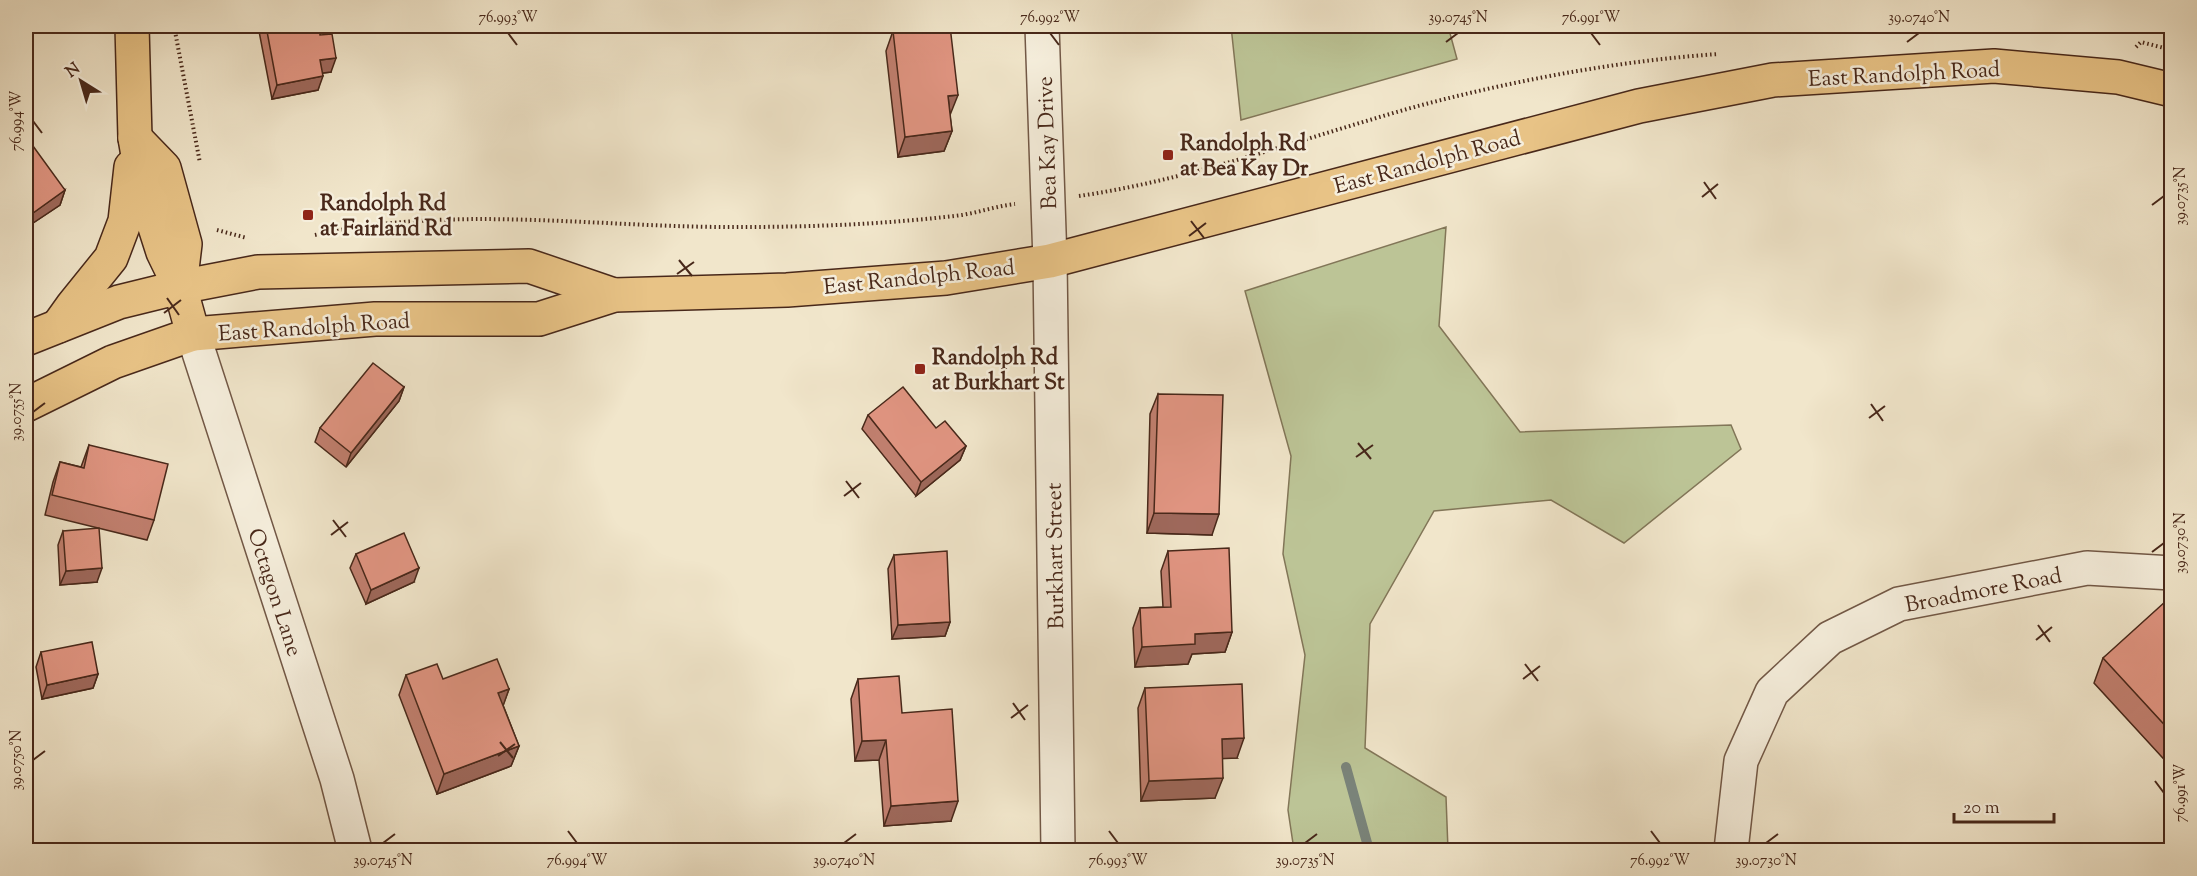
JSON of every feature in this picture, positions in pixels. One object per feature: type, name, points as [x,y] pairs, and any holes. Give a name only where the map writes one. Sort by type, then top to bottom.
[{"type":"main road","points":[[58,326],[111,258],[125,221],[135,138],[132,26]]},
{"type":"main road","name":"East Randolph Road","points":[[26,405],[112,362],[192,334],[375,319],[539,319],[614,295],[787,290],[946,278],[1050,261],[1639,106],[1773,80],[1994,66],[2118,77],[2172,90]]},
{"type":"main road","points":[[135,138],[164,168],[185,244],[180,287],[192,334]]},
{"type":"main road","name":"East Randolph Road","points":[[26,339],[119,302],[258,272],[529,266],[614,295]]},
{"type":"street","name":"Bea Kay Drive","points":[[1042,26],[1050,261]]},
{"type":"street","name":"Burkhart Street","points":[[1050,261],[1058,850]]},
{"type":"street","name":"Octagon Lane","points":[[192,334],[337,779],[355,850]]},
{"type":"street","name":"Broadmore Road","points":[[1731,850],[1741,761],[1772,692],[1830,638],[1899,604],[2087,568],[2172,573]]},
{"type":"path","points":[[174,26],[200,164]]},
{"type":"path","points":[[2132,51],[2141,42],[2172,50]]},
{"type":"path","points":[[314,235],[344,228],[396,222],[496,220],[740,227],[834,224],[964,214],[1006,205],[1094,194],[1233,161],[1418,106],[1501,86],[1586,69],[1719,54]]},
{"type":"path","points":[[211,221],[213,232],[217,230],[252,239]]},
{"type":"green space","points":[[1231,26],[1448,26],[1457,59],[1241,120]]},
{"type":"green space","points":[[1446,227],[1439,326],[1520,432],[1731,425],[1741,449],[1624,543],[1551,500],[1434,511],[1370,624],[1365,748],[1446,797],[1448,850],[1294,850],[1288,810],[1305,655],[1283,554],[1291,456],[1245,291]]},
{"type":"building","points":[[266,26],[319,26],[320,35],[332,34],[336,58],[320,60],[323,76],[277,85]]},
{"type":"building","points":[[950,26],[958,95],[948,96],[952,131],[905,137],[893,31]]},
{"type":"building","points":[[33,146],[65,190],[33,213],[26,203],[26,152]]},
{"type":"building","points":[[373,363],[404,387],[351,453],[320,428]]},
{"type":"building","points":[[903,387],[936,428],[945,421],[966,446],[921,482],[868,415]]},
{"type":"building","points":[[1158,394],[1223,395],[1219,514],[1154,513]]},
{"type":"building","points":[[89,445],[168,464],[154,520],[52,495],[60,462],[84,468]]},
{"type":"building","points":[[99,528],[102,568],[66,571],[63,531]]},
{"type":"building","points":[[404,533],[419,568],[371,590],[356,554]]},
{"type":"building","points":[[1229,548],[1232,632],[1195,634],[1195,644],[1142,647],[1140,608],[1171,607],[1168,551]]},
{"type":"building","points":[[947,551],[950,622],[898,625],[894,555]]},
{"type":"building","points":[[2166,601],[2172,607],[2172,733],[2103,658]]},
{"type":"building","points":[[92,642],[98,674],[47,685],[41,652]]},
{"type":"building","points":[[497,659],[509,689],[498,693],[519,746],[444,774],[406,675],[437,664],[443,679]]},
{"type":"building","points":[[899,676],[902,713],[952,709],[958,801],[891,806],[886,740],[862,741],[858,679]]},
{"type":"building","points":[[1242,684],[1244,738],[1222,739],[1223,778],[1149,781],[1145,688]]},
{"type":"waterway","points":[[1346,767],[1369,850]]},
{"type":"place","name":"Randolph Rd at Bea Kay Dr","points":[[1168,155]]},
{"type":"place","name":"Randolph Rd at Fairland Rd","points":[[308,215]]},
{"type":"place","name":"Randolph Rd at Burkhart St","points":[[920,369]]}]
